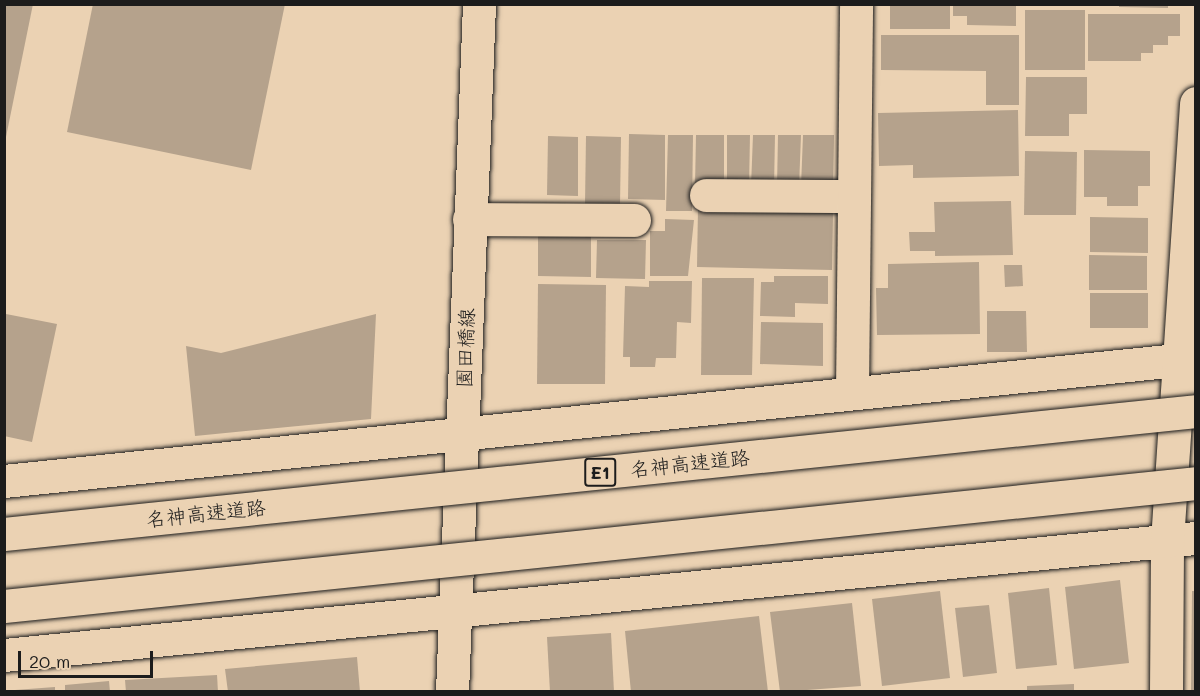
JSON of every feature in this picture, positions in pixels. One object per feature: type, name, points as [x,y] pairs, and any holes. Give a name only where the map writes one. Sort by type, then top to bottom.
[{"type":"main road","name":"園田橋線","points":[[452,692],[479,4]]},
{"type":"main road","points":[[852,393],[856,4]]},
{"type":"main road","points":[[1166,692],[1181,540],[1196,103]]},
{"type":"main road","points":[[706,195],[854,196]]},
{"type":"main road","points":[[469,219],[634,220]]},
{"type":"main road","points":[[4,481],[1186,359]]},
{"type":"main road","name":"名神高速道路","points":[[4,534],[1196,411]]},
{"type":"main road","points":[[4,606],[1196,483]]},
{"type":"main road","points":[[4,655],[1181,540]]},
{"type":"building","points":[[4,4],[33,4],[6,137],[4,137]]},
{"type":"building","points":[[93,4],[285,4],[251,170],[67,132]]},
{"type":"building","points":[[890,4],[950,4],[950,29],[890,29]]},
{"type":"building","points":[[953,4],[1016,4],[1016,26],[967,25],[967,16],[953,16]]},
{"type":"building","points":[[1119,4],[1168,4],[1168,8],[1119,7]]},
{"type":"building","points":[[1025,10],[1085,10],[1085,70],[1025,70]]},
{"type":"building","points":[[1088,14],[1180,14],[1180,36],[1168,36],[1168,45],[1153,45],[1153,53],[1141,53],[1141,61],[1088,61]]},
{"type":"building","points":[[881,35],[1019,35],[1019,105],[986,105],[986,71],[881,70]]},
{"type":"building","points":[[1026,77],[1087,77],[1087,114],[1069,114],[1069,136],[1025,136]]},
{"type":"building","points":[[1018,110],[1019,176],[913,178],[913,165],[879,166],[878,113]]},
{"type":"building","points":[[629,134],[665,135],[665,200],[628,199]]},
{"type":"building","points":[[668,135],[693,135],[692,211],[666,211]]},
{"type":"building","points":[[696,135],[724,135],[724,187],[695,187]]},
{"type":"building","points":[[727,135],[750,135],[749,187],[727,187]]},
{"type":"building","points":[[753,135],[775,135],[774,187],[751,187]]},
{"type":"building","points":[[778,135],[801,135],[799,187],[777,187]]},
{"type":"building","points":[[803,135],[834,135],[833,187],[801,187]]},
{"type":"building","points":[[548,136],[578,137],[578,196],[547,195]]},
{"type":"building","points":[[586,136],[621,137],[620,205],[585,204]]},
{"type":"building","points":[[1084,150],[1150,151],[1150,186],[1138,186],[1138,206],[1107,206],[1107,197],[1084,197]]},
{"type":"building","points":[[1025,151],[1077,152],[1076,215],[1024,215]]},
{"type":"building","points":[[1011,201],[1013,255],[935,256],[935,251],[910,251],[909,232],[935,232],[934,202]]},
{"type":"building","points":[[698,208],[833,210],[832,270],[697,267]]},
{"type":"building","points":[[1090,217],[1148,218],[1148,253],[1090,252]]},
{"type":"building","points":[[665,219],[694,220],[688,276],[650,276],[650,231],[665,231]]},
{"type":"building","points":[[538,234],[591,234],[591,277],[538,276]]},
{"type":"building","points":[[597,240],[646,240],[645,279],[596,278]]},
{"type":"building","points":[[1089,255],[1147,256],[1147,290],[1089,290]]},
{"type":"building","points":[[979,262],[980,334],[877,335],[876,288],[888,288],[888,264]]},
{"type":"building","points":[[1004,265],[1022,265],[1023,286],[1005,287]]},
{"type":"building","points":[[774,276],[828,276],[828,304],[795,303],[795,317],[760,316],[761,282],[774,282]]},
{"type":"building","points":[[702,278],[754,278],[752,375],[701,375]]},
{"type":"building","points":[[649,281],[692,281],[691,323],[677,322],[676,358],[656,358],[655,367],[630,367],[630,357],[623,357],[625,286],[649,287]]},
{"type":"building","points":[[538,284],[606,285],[605,384],[537,384]]},
{"type":"building","points":[[1090,293],[1148,293],[1148,328],[1090,328]]},
{"type":"building","points":[[987,311],[1026,311],[1027,352],[987,352]]},
{"type":"building","points":[[6,314],[57,324],[32,442],[4,436]]},
{"type":"building","points":[[376,314],[371,419],[195,436],[186,346],[221,353]]},
{"type":"building","points":[[761,322],[823,323],[823,366],[760,364]]},
{"type":"building","points":[[1120,580],[1129,663],[1074,669],[1065,587]]},
{"type":"building","points":[[1049,588],[1057,665],[1016,669],[1008,593]]},
{"type":"building","points":[[940,591],[950,678],[882,686],[872,599]]},
{"type":"building","points":[[1192,591],[1196,591],[1196,692],[1191,692]]},
{"type":"building","points":[[852,603],[861,686],[780,692],[770,612]]},
{"type":"building","points":[[989,605],[997,673],[963,677],[955,608]]},
{"type":"building","points":[[759,616],[768,692],[631,692],[625,631]]},
{"type":"building","points":[[611,633],[614,692],[550,692],[547,637]]},
{"type":"building","points":[[357,657],[360,692],[228,692],[225,669]]},
{"type":"building","points":[[217,675],[218,692],[126,692],[125,680]]},
{"type":"building","points":[[109,681],[110,692],[65,692],[65,685]]},
{"type":"building","points":[[1074,684],[1074,692],[1027,692],[1027,686]]},
{"type":"building","points":[[55,687],[55,692],[15,692],[15,690]]}]
